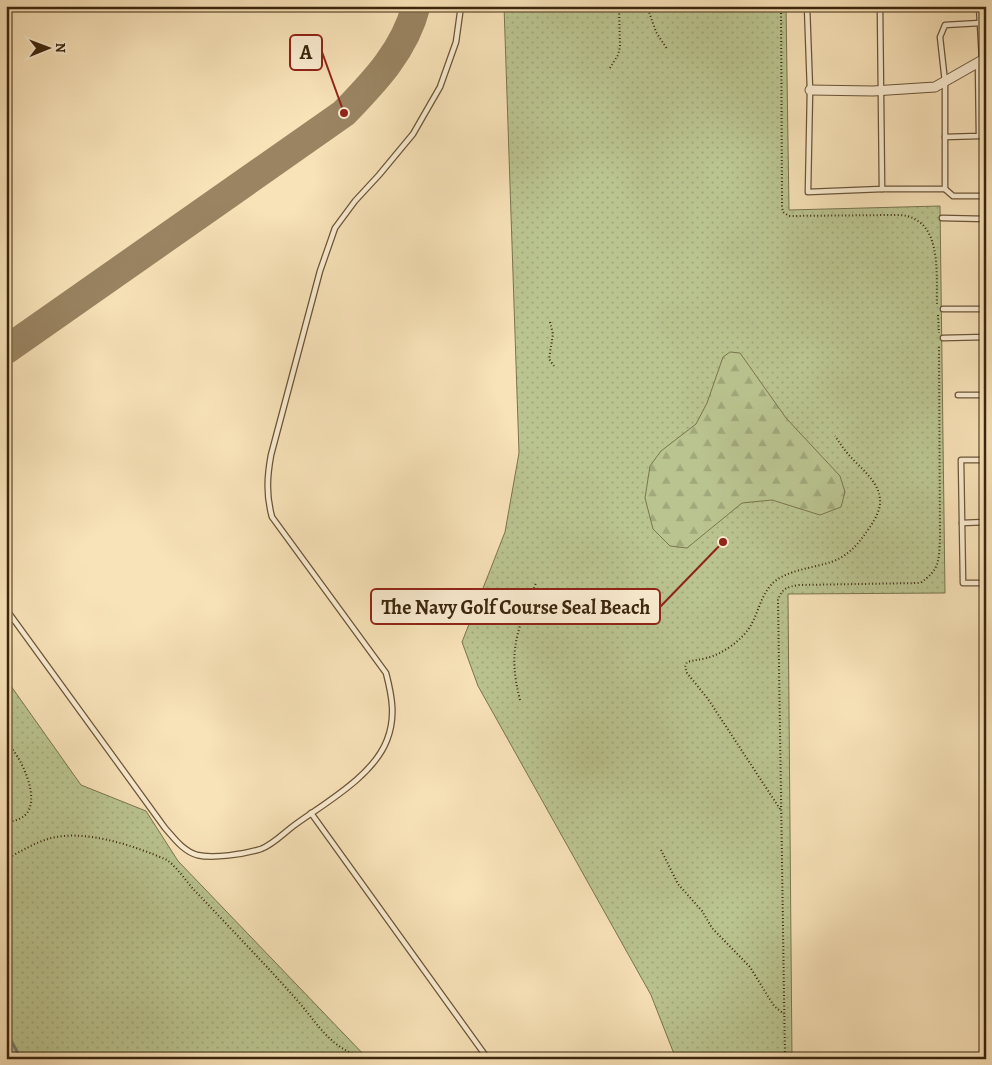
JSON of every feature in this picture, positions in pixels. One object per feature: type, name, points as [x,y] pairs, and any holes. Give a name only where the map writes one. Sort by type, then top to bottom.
[{"type":"street","points":[[810,90],[882,90],[936,87],[982,60]]},
{"type":"lane","points":[[6,609],[165,828],[183,848],[197,855],[232,856],[263,848],[352,784],[374,762],[387,741],[393,721],[392,698],[386,673],[272,517],[267,492],[267,476],[320,271],[335,228],[355,201],[380,175],[413,134],[440,87],[456,42],[461,6]]},
{"type":"lane","points":[[807,6],[810,90],[808,192],[945,189],[953,196],[986,196]]},
{"type":"lane","points":[[880,6],[882,190]]},
{"type":"lane","points":[[945,136],[979,136],[982,60],[979,6]]},
{"type":"lane","points":[[945,189],[945,82],[940,37],[945,25],[980,24]]},
{"type":"lane","points":[[942,218],[986,219]]},
{"type":"lane","points":[[943,309],[986,309]]},
{"type":"lane","points":[[944,338],[986,337]]},
{"type":"lane","points":[[958,396],[986,395]]},
{"type":"lane","points":[[986,460],[961,460],[964,583],[986,582]]},
{"type":"lane","points":[[962,522],[986,522]]},
{"type":"lane","points":[[311,813],[488,1059]]},
{"type":"path","points":[[610,68],[618,55],[620,47],[619,6]]},
{"type":"path","points":[[647,6],[656,32],[667,49]]},
{"type":"path","points":[[781,6],[782,207],[784,212],[789,216],[892,214],[908,216],[919,221],[929,234],[934,246],[939,338],[940,538],[940,558],[937,567],[930,577],[920,583],[798,585],[787,587],[781,592],[778,600],[785,1059]]},
{"type":"path","points":[[550,322],[553,334],[550,359],[554,366]]},
{"type":"path","points":[[781,810],[708,699],[687,673],[685,667],[687,662],[705,659],[717,654],[741,637],[751,626],[762,600],[774,582],[784,576],[838,560],[856,546],[867,531],[878,511],[880,502],[878,491],[869,475],[848,454],[835,436]]},
{"type":"path","points":[[520,700],[515,681],[513,659],[515,639],[536,583]]},
{"type":"path","points":[[6,742],[17,756],[28,780],[31,800],[30,807],[24,816],[6,823]]},
{"type":"path","points":[[6,859],[48,839],[80,836],[102,838],[167,860],[266,965],[328,1038],[340,1048],[353,1054]]},
{"type":"path","points":[[661,850],[678,884],[702,911],[712,928],[750,967],[774,1006],[784,1014]]},
{"type":"path","points":[[321,1058],[325,1059]]},
{"type":"green space","points":[[504,6],[786,6],[789,210],[940,206],[945,593],[788,594],[792,1059],[676,1059],[651,995],[478,686],[462,642],[505,532],[519,453]]},
{"type":"green space","points":[[730,352],[740,353],[786,418],[840,476],[845,492],[841,507],[820,515],[772,500],[742,503],[687,548],[670,546],[653,529],[645,498],[650,466],[661,451],[696,424],[707,403],[723,357]]},
{"type":"green space","points":[[6,679],[81,785],[146,811],[178,861],[368,1059],[6,1059]]},
{"type":"waterway","points":[[6,1031],[21,1059]]},
{"type":"taxiway","points":[[6,350],[344,113],[377,77],[396,51],[411,22],[416,6]]},
{"type":"place","name":"A","points":[[344,113]]},
{"type":"place","name":"The Navy Golf Course Seal Beach","points":[[723,542]]}]
